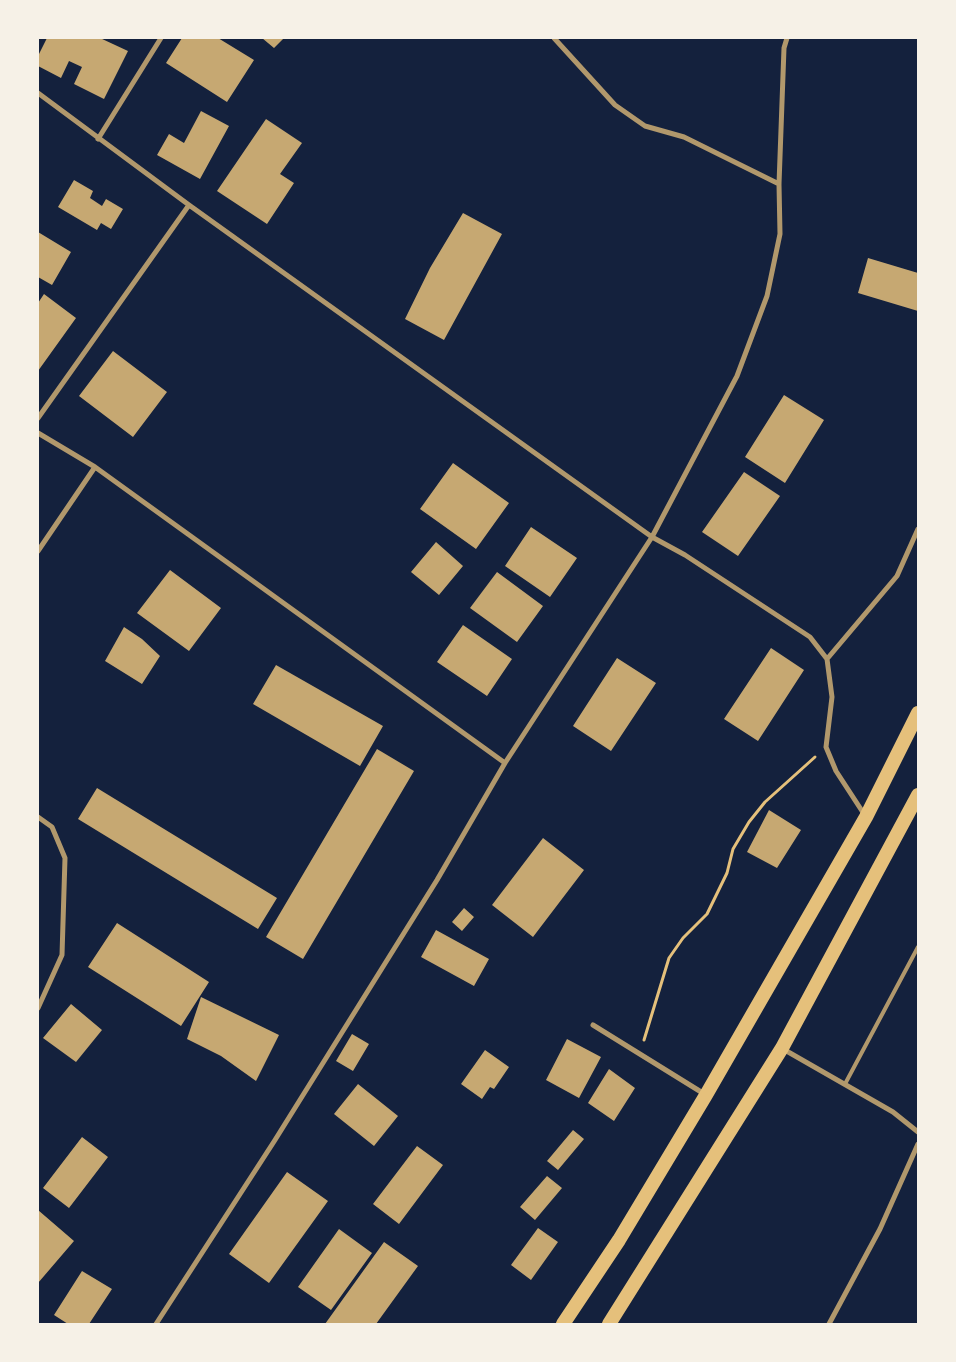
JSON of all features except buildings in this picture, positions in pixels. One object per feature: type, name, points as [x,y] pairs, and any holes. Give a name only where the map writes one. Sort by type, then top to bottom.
[{"type":"highway","points":[[563,1324],[619,1240],[706,1095],[866,817],[918,713]]},
{"type":"highway","points":[[609,1324],[637,1284],[782,1048],[918,795]]},
{"type":"street","points":[[98,139],[161,38]]},
{"type":"street","points":[[554,38],[615,105],[645,126],[684,137],[779,184]]},
{"type":"street","points":[[156,1324],[275,1140],[436,880],[505,763],[652,537],[737,376],[767,296],[780,234],[779,184],[784,48],[787,38]]},
{"type":"street","points":[[38,93],[189,205],[652,537],[685,555],[810,637],[827,659],[832,697],[826,747],[836,771],[866,817]]},
{"type":"street","points":[[38,418],[189,205]]},
{"type":"street","points":[[38,433],[95,467],[505,763]]},
{"type":"street","points":[[38,551],[95,467]]},
{"type":"street","points":[[827,659],[897,576],[918,529]]},
{"type":"street","points":[[38,817],[52,827],[65,858],[62,955],[38,1008]]},
{"type":"street","points":[[593,1025],[706,1095]]},
{"type":"street","points":[[782,1048],[893,1112],[918,1132]]},
{"type":"street","points":[[829,1324],[880,1228],[918,1144]]},
{"type":"lane","points":[[845,1084],[918,947]]},
{"type":"path","points":[[640,1054],[669,958],[683,938],[707,914],[727,873],[733,849],[749,822],[765,802],[826,747]]}]
